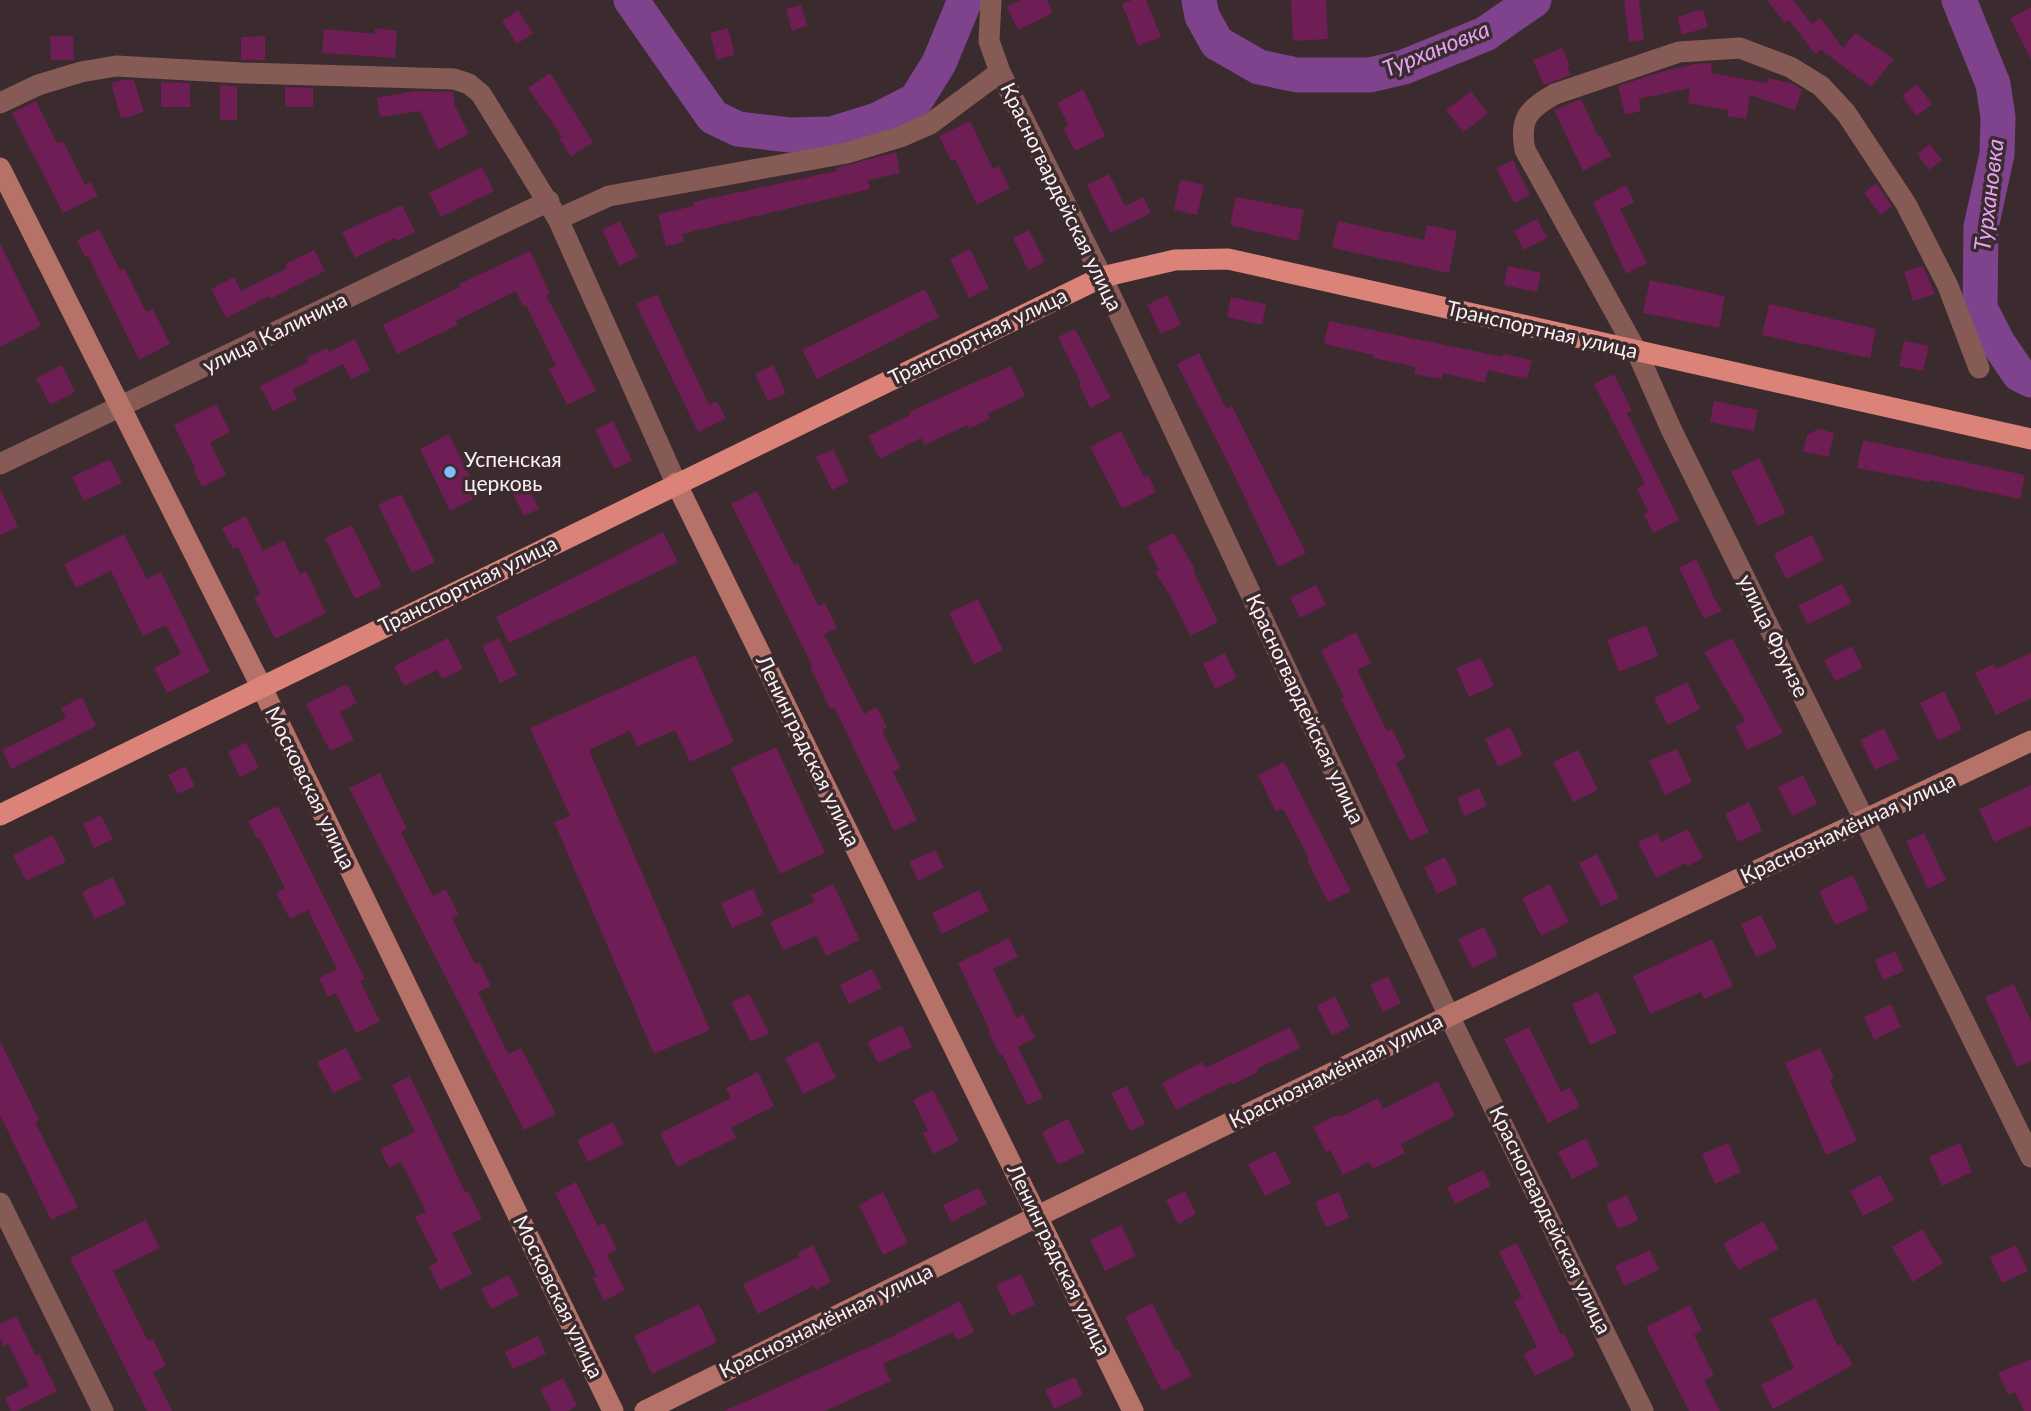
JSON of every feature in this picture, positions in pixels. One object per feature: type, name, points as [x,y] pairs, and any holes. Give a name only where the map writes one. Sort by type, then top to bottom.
[{"type":"main road","name":"Транспортная улица","points":[[0,815],[1102,277],[1175,260],[1228,259],[2031,439]]},
{"type":"street","name":"Красногвардейская улица","points":[[991,0],[989,41],[1000,72],[1102,277],[1449,1016],[1643,1411]]},
{"type":"street","name":"улица Фрунзе","points":[[1979,368],[1948,286],[1906,204],[1846,113],[1821,86],[1790,66],[1740,48],[1679,52],[1555,94],[1540,103],[1528,116],[1522,131],[1525,150],[1637,352],[1671,429],[2031,1157]]},
{"type":"street","name":"Ленинградская улица","points":[[0,103],[38,85],[81,72],[116,66],[243,73],[454,79],[469,83],[481,94],[554,210],[676,483],[1133,1411]]},
{"type":"street","name":"улица Калинина","points":[[0,464],[121,406],[554,210],[609,196],[847,153],[900,137],[930,124],[1000,72]]},
{"type":"street","name":"Московская улица","points":[[0,168],[261,686],[613,1411]]},
{"type":"street","name":"Краснознамённая улица","points":[[645,1411],[1449,1016],[2031,741]]},
{"type":"street","points":[[0,1203],[9,1242],[103,1411]]},
{"type":"building","points":[[1021,0],[1047,0],[1053,13],[1018,30],[1007,7]]},
{"type":"building","points":[[1132,0],[1146,0],[1161,37],[1138,46],[1122,4]]},
{"type":"building","points":[[1291,0],[1326,0],[1328,39],[1293,41]]},
{"type":"building","points":[[1624,0],[1639,0],[1644,40],[1629,42]]},
{"type":"building","points":[[1767,0],[1793,0],[1812,24],[1820,18],[1843,48],[1855,33],[1894,59],[1871,87],[1821,50],[1815,54],[1789,20],[1785,23]]},
{"type":"building","points":[[801,5],[807,26],[792,31],[786,9]]},
{"type":"building","points":[[2031,7],[2031,59],[2010,18]]},
{"type":"building","points":[[1703,9],[1708,27],[1682,35],[1677,17]]},
{"type":"building","points":[[518,10],[533,33],[517,44],[502,21]]},
{"type":"building","points":[[375,28],[397,31],[395,58],[322,53],[324,29],[375,34]]},
{"type":"building","points":[[728,28],[735,55],[717,60],[710,33]]},
{"type":"building","points":[[50,36],[73,36],[74,60],[51,60]]},
{"type":"building","points":[[265,36],[265,60],[241,60],[241,37]]},
{"type":"building","points":[[1562,48],[1571,75],[1544,85],[1533,60]]},
{"type":"building","points":[[1712,63],[1711,73],[1767,83],[1768,78],[1791,83],[1802,90],[1795,110],[1750,95],[1746,119],[1727,116],[1728,110],[1688,103],[1690,88],[1639,99],[1641,111],[1625,115],[1618,86],[1664,71]]},
{"type":"building","points":[[550,73],[593,142],[571,157],[559,138],[562,137],[528,88]]},
{"type":"building","points":[[134,80],[144,112],[121,119],[111,83]]},
{"type":"building","points":[[161,82],[190,83],[190,107],[161,107]]},
{"type":"building","points":[[1917,84],[1932,104],[1917,116],[1902,96]]},
{"type":"building","points":[[220,85],[237,86],[237,120],[220,120]]},
{"type":"building","points":[[285,87],[313,88],[313,107],[285,107]]},
{"type":"building","points":[[1083,89],[1105,136],[1075,151],[1063,128],[1069,126],[1057,103]]},
{"type":"building","points":[[415,91],[453,92],[455,106],[469,134],[438,150],[420,111],[380,117],[377,98]]},
{"type":"building","points":[[1471,91],[1488,114],[1463,132],[1446,110]]},
{"type":"building","points":[[1581,99],[1598,136],[1600,135],[1611,156],[1583,171],[1554,110]]},
{"type":"building","points":[[36,101],[57,143],[63,141],[85,185],[91,182],[98,196],[63,213],[12,113]]},
{"type":"building","points":[[970,121],[993,169],[999,166],[1010,188],[977,205],[955,159],[951,161],[939,136]]},
{"type":"building","points":[[1930,144],[1942,160],[1929,170],[1917,154]]},
{"type":"building","points":[[896,152],[900,173],[868,180],[870,189],[682,234],[684,242],[666,246],[658,214],[694,206],[693,202],[837,171],[837,168]]},
{"type":"building","points":[[1513,160],[1530,195],[1514,203],[1496,168]]},
{"type":"building","points":[[482,167],[494,191],[441,217],[429,193]]},
{"type":"building","points":[[1109,174],[1125,206],[1143,197],[1151,213],[1110,233],[1087,185]]},
{"type":"building","points":[[1180,180],[1204,185],[1197,215],[1174,210]]},
{"type":"building","points":[[1876,183],[1892,206],[1881,215],[1864,193]]},
{"type":"building","points":[[1626,185],[1634,202],[1620,209],[1647,263],[1626,274],[1593,202]]},
{"type":"building","points":[[1236,197],[1304,210],[1298,241],[1230,225]]},
{"type":"building","points":[[402,205],[415,232],[397,241],[395,238],[355,258],[342,232]]},
{"type":"building","points":[[1537,219],[1547,238],[1524,250],[1514,231]]},
{"type":"building","points":[[620,221],[638,257],[619,266],[602,230]]},
{"type":"building","points":[[1338,221],[1424,240],[1427,225],[1457,231],[1449,273],[1332,248]]},
{"type":"building","points":[[99,229],[120,270],[124,268],[146,312],[153,309],[170,344],[139,360],[88,256],[85,257],[77,240]]},
{"type":"building","points":[[1029,230],[1045,262],[1028,270],[1013,238]]},
{"type":"building","points":[[0,243],[41,326],[0,347]]},
{"type":"building","points":[[970,249],[989,288],[969,298],[950,259]]},
{"type":"building","points":[[314,250],[325,271],[226,318],[211,289],[234,277],[241,291],[287,268],[285,264]]},
{"type":"building","points":[[530,251],[550,293],[546,295],[596,391],[567,405],[549,369],[556,366],[526,305],[523,306],[516,291],[456,321],[458,325],[397,354],[383,325],[460,287],[459,284]]},
{"type":"building","points":[[1508,266],[1541,273],[1537,292],[1504,285]]},
{"type":"building","points":[[1923,266],[1935,294],[1913,301],[1904,272]]},
{"type":"building","points":[[1650,280],[1725,296],[1719,328],[1643,313]]},
{"type":"building","points":[[925,289],[939,317],[817,379],[802,350]]},
{"type":"building","points":[[657,294],[709,405],[717,401],[726,419],[698,432],[636,304]]},
{"type":"building","points":[[1167,295],[1181,325],[1161,334],[1147,305]]},
{"type":"building","points":[[1231,297],[1266,304],[1262,325],[1227,317]]},
{"type":"building","points":[[1769,304],[1876,329],[1870,358],[1762,335]]},
{"type":"building","points":[[1329,321],[1503,357],[1503,354],[1532,360],[1527,379],[1488,370],[1485,383],[1443,373],[1441,379],[1414,374],[1416,367],[1324,344]]},
{"type":"building","points":[[1075,329],[1111,398],[1090,408],[1058,337]]},
{"type":"building","points":[[355,339],[370,370],[351,379],[343,364],[292,390],[297,399],[273,411],[260,386],[308,362],[306,358],[327,348],[329,352]]},
{"type":"building","points":[[1904,341],[1929,346],[1923,371],[1899,366]]},
{"type":"building","points":[[1199,353],[1226,409],[1232,406],[1306,553],[1278,567],[1177,364]]},
{"type":"building","points":[[62,365],[75,392],[50,405],[36,378]]},
{"type":"building","points":[[773,365],[786,393],[768,401],[755,374]]},
{"type":"building","points":[[1011,366],[1025,396],[988,414],[990,419],[969,429],[967,425],[925,445],[921,438],[880,459],[868,436],[910,415],[909,412]]},
{"type":"building","points":[[1614,374],[1632,411],[1627,413],[1679,520],[1653,533],[1644,514],[1648,512],[1637,488],[1645,484],[1594,384]]},
{"type":"building","points":[[1714,401],[1758,410],[1754,431],[1710,422]]},
{"type":"building","points":[[216,404],[230,432],[210,442],[226,475],[202,487],[174,425]]},
{"type":"building","points":[[613,421],[632,461],[614,469],[595,430]]},
{"type":"building","points":[[1818,429],[1834,433],[1829,457],[1803,452],[1807,435]]},
{"type":"building","points":[[1121,431],[1144,477],[1148,475],[1156,492],[1122,509],[1090,447]]},
{"type":"building","name":"Успенская церковь","points":[[449,434],[480,496],[450,511],[420,449]]},
{"type":"building","points":[[1863,440],[2025,475],[2020,499],[1857,468]]},
{"type":"building","points":[[833,449],[849,482],[832,490],[816,457]]},
{"type":"building","points":[[1759,458],[1786,513],[1758,526],[1731,472]]},
{"type":"building","points":[[110,459],[122,483],[84,501],[72,477]]},
{"type":"building","points":[[525,480],[539,509],[524,516],[510,487]]},
{"type":"building","points":[[0,489],[18,527],[0,535]]},
{"type":"building","points":[[757,491],[794,565],[798,564],[818,606],[825,603],[837,628],[824,634],[864,714],[877,707],[887,727],[882,730],[900,768],[893,772],[917,820],[894,831],[834,707],[830,709],[810,666],[812,665],[731,504]]},
{"type":"building","points":[[401,494],[435,562],[412,573],[378,505]]},
{"type":"building","points":[[246,516],[263,551],[284,540],[300,574],[306,571],[326,613],[275,639],[254,597],[260,594],[238,547],[233,549],[222,528]]},
{"type":"building","points":[[352,525],[382,586],[355,599],[325,538]]},
{"type":"building","points":[[663,532],[678,562],[509,643],[496,617]]},
{"type":"building","points":[[1174,533],[1195,569],[1193,570],[1218,622],[1190,636],[1155,572],[1159,570],[1147,546]]},
{"type":"building","points":[[124,534],[147,579],[161,572],[210,672],[167,693],[154,668],[181,654],[166,625],[143,636],[111,571],[76,588],[64,564]]},
{"type":"building","points":[[1812,535],[1824,560],[1786,579],[1774,554]]},
{"type":"building","points":[[1696,559],[1722,611],[1704,619],[1679,568]]},
{"type":"building","points":[[1842,584],[1852,603],[1808,624],[1798,606]]},
{"type":"building","points":[[1316,585],[1326,605],[1300,618],[1290,598]]},
{"type":"building","points":[[978,599],[1003,650],[974,664],[949,613]]},
{"type":"building","points":[[1646,625],[1658,656],[1619,672],[1607,640]]},
{"type":"building","points":[[1356,632],[1371,663],[1357,670],[1387,731],[1392,729],[1406,758],[1396,763],[1429,832],[1410,841],[1341,699],[1344,697],[1321,650]]},
{"type":"building","points":[[448,638],[463,669],[442,679],[437,670],[404,686],[394,666]]},
{"type":"building","points":[[499,638],[517,675],[500,683],[482,646]]},
{"type":"building","points":[[1732,638],[1783,733],[1747,750],[1735,726],[1745,721],[1704,652]]},
{"type":"building","points":[[1852,646],[1863,668],[1835,681],[1824,660]]},
{"type":"building","points":[[1225,653],[1237,678],[1215,689],[1203,664]]},
{"type":"building","points":[[2031,653],[2031,698],[1996,715],[1975,673],[1994,664],[1996,669]]},
{"type":"building","points":[[695,655],[734,742],[690,762],[675,730],[637,747],[630,731],[589,750],[710,1030],[654,1054],[554,822],[570,816],[530,728]]},
{"type":"building","points":[[1481,658],[1494,686],[1469,697],[1456,668]]},
{"type":"building","points":[[1687,682],[1700,709],[1668,725],[1654,698]]},
{"type":"building","points":[[347,684],[357,703],[340,712],[354,740],[330,751],[306,704]]},
{"type":"building","points":[[1944,691],[1962,729],[1938,741],[1920,703]]},
{"type":"building","points":[[82,697],[96,726],[11,769],[2,750],[66,718],[61,708]]},
{"type":"building","points":[[1510,727],[1523,755],[1498,767],[1485,739]]},
{"type":"building","points":[[1884,728],[1899,759],[1875,770],[1860,740]]},
{"type":"building","points":[[246,742],[259,768],[240,777],[228,752]]},
{"type":"building","points":[[776,747],[825,853],[780,874],[731,768]]},
{"type":"building","points":[[1677,749],[1692,782],[1665,795],[1649,761]]},
{"type":"building","points":[[1578,750],[1598,790],[1573,802],[1553,762]]},
{"type":"building","points":[[1284,762],[1351,891],[1328,902],[1283,809],[1276,812],[1258,775]]},
{"type":"building","points":[[185,766],[195,786],[178,794],[168,775]]},
{"type":"building","points":[[380,773],[407,829],[401,832],[433,896],[446,889],[459,915],[452,918],[475,964],[479,962],[491,986],[478,992],[508,1054],[521,1048],[556,1114],[524,1130],[349,788]]},
{"type":"building","points":[[1803,775],[1817,804],[1792,816],[1778,787]]},
{"type":"building","points":[[2031,785],[2031,826],[1994,842],[1979,809]]},
{"type":"building","points":[[1479,788],[1487,806],[1464,816],[1457,798]]},
{"type":"building","points":[[1749,802],[1762,831],[1738,842],[1725,814]]},
{"type":"building","points":[[278,806],[365,979],[360,981],[380,1021],[356,1033],[336,993],[328,997],[319,978],[337,969],[308,910],[290,919],[276,893],[285,888],[248,821]]},
{"type":"building","points":[[101,815],[113,839],[94,848],[83,824]]},
{"type":"building","points":[[1688,829],[1703,858],[1656,878],[1638,842],[1657,833],[1661,842]]},
{"type":"building","points":[[1924,833],[1946,880],[1928,889],[1906,841]]},
{"type":"building","points":[[53,835],[66,862],[26,881],[13,855]]},
{"type":"building","points":[[935,850],[944,868],[918,881],[909,862]]},
{"type":"building","points":[[1597,854],[1619,898],[1601,906],[1579,863]]},
{"type":"building","points":[[1445,857],[1458,884],[1437,894],[1424,867]]},
{"type":"building","points":[[1853,875],[1869,910],[1835,925],[1819,891]]},
{"type":"building","points":[[113,877],[126,904],[95,919],[82,892]]},
{"type":"building","points":[[833,884],[860,940],[826,956],[816,936],[783,950],[770,922],[815,902],[811,895]]},
{"type":"building","points":[[1550,884],[1569,922],[1541,936],[1522,898]]},
{"type":"building","points":[[753,889],[764,914],[732,928],[721,903]]},
{"type":"building","points":[[979,890],[989,911],[942,934],[932,913]]},
{"type":"building","points":[[1761,915],[1777,948],[1756,957],[1741,924]]},
{"type":"building","points":[[1484,927],[1498,956],[1472,968],[1458,939]]},
{"type":"building","points":[[1009,938],[1018,957],[993,969],[1017,1018],[1023,1014],[1035,1038],[1018,1047],[1043,1098],[1027,1105],[988,1032],[990,1031],[958,963]]},
{"type":"building","points":[[1712,939],[1733,986],[1704,999],[1701,992],[1650,1014],[1633,976]]},
{"type":"building","points":[[1895,951],[1904,971],[1883,980],[1875,960]]},
{"type":"building","points":[[872,969],[882,988],[849,1004],[840,985]]},
{"type":"building","points":[[1388,976],[1401,1003],[1383,1012],[1370,985]]},
{"type":"building","points":[[2014,984],[2031,1021],[2031,1061],[2017,1067],[1985,997]]},
{"type":"building","points":[[1598,992],[1617,1033],[1590,1045],[1572,1004]]},
{"type":"building","points":[[749,994],[769,1033],[751,1042],[731,1002]]},
{"type":"building","points":[[1335,996],[1350,1027],[1332,1036],[1317,1006]]},
{"type":"building","points":[[1891,1004],[1901,1027],[1874,1040],[1864,1017]]},
{"type":"building","points":[[902,1025],[912,1047],[878,1063],[867,1042]]},
{"type":"building","points":[[1290,1027],[1300,1048],[1257,1069],[1258,1072],[1232,1085],[1231,1082],[1176,1110],[1162,1083],[1202,1062],[1205,1068]]},
{"type":"building","points":[[1529,1027],[1561,1092],[1570,1087],[1580,1107],[1548,1123],[1504,1039]]},
{"type":"building","points":[[0,1041],[39,1120],[35,1122],[78,1207],[51,1220],[0,1115]]},
{"type":"building","points":[[818,1041],[836,1078],[803,1094],[785,1058]]},
{"type":"building","points":[[346,1048],[362,1079],[333,1093],[317,1062]]},
{"type":"building","points":[[1820,1048],[1834,1078],[1830,1080],[1857,1141],[1826,1155],[1785,1063]]},
{"type":"building","points":[[758,1072],[774,1106],[731,1128],[736,1138],[677,1167],[660,1133],[731,1098],[726,1088]]},
{"type":"building","points":[[410,1076],[465,1192],[468,1191],[482,1219],[452,1233],[472,1274],[440,1290],[429,1267],[438,1262],[415,1217],[426,1212],[401,1162],[389,1168],[380,1149],[415,1132],[392,1085]]},
{"type":"building","points":[[1438,1081],[1455,1116],[1401,1144],[1405,1153],[1373,1169],[1369,1162],[1343,1175],[1330,1150],[1326,1152],[1313,1127],[1378,1098],[1383,1109]]},
{"type":"building","points":[[1127,1086],[1145,1124],[1130,1131],[1111,1093]]},
{"type":"building","points":[[933,1090],[959,1141],[933,1154],[923,1133],[928,1131],[913,1100]]},
{"type":"building","points":[[1068,1119],[1085,1152],[1058,1165],[1042,1132]]},
{"type":"building","points":[[613,1122],[624,1144],[588,1162],[577,1140]]},
{"type":"building","points":[[1586,1138],[1599,1166],[1572,1179],[1558,1152]]},
{"type":"building","points":[[1728,1143],[1741,1172],[1715,1184],[1702,1154]]},
{"type":"building","points":[[1960,1143],[1972,1172],[1942,1186],[1929,1157]]},
{"type":"building","points":[[1275,1151],[1291,1183],[1265,1196],[1248,1164]]},
{"type":"building","points":[[1483,1170],[1491,1186],[1455,1204],[1447,1187]]},
{"type":"building","points":[[1880,1175],[1894,1200],[1863,1216],[1850,1191]]},
{"type":"building","points":[[576,1182],[598,1226],[604,1223],[617,1250],[607,1255],[625,1290],[604,1301],[593,1278],[597,1276],[555,1193]]},
{"type":"building","points":[[979,1188],[987,1204],[951,1222],[943,1205]]},
{"type":"building","points":[[1185,1191],[1196,1214],[1178,1224],[1166,1200]]},
{"type":"building","points":[[883,1192],[908,1243],[883,1255],[859,1205]]},
{"type":"building","points":[[1339,1192],[1349,1218],[1326,1227],[1315,1202]]},
{"type":"building","points":[[1627,1195],[1638,1220],[1618,1229],[1606,1204]]},
{"type":"building","points":[[146,1220],[160,1248],[113,1271],[148,1341],[153,1339],[166,1366],[153,1372],[172,1411],[147,1411],[70,1258]]},
{"type":"building","points":[[1763,1221],[1779,1249],[1738,1270],[1723,1244]]},
{"type":"building","points":[[1121,1225],[1136,1256],[1105,1271],[1090,1240]]},
{"type":"building","points":[[1922,1229],[1943,1263],[1913,1282],[1892,1247]]},
{"type":"building","points":[[1517,1243],[1561,1335],[1564,1333],[1575,1356],[1535,1376],[1523,1354],[1537,1347],[1514,1301],[1522,1297],[1499,1252]]},
{"type":"building","points":[[813,1245],[831,1282],[816,1290],[814,1286],[758,1314],[743,1284],[799,1257],[797,1253]]},
{"type":"building","points":[[2016,1245],[2028,1271],[2002,1283],[1990,1257]]},
{"type":"building","points":[[1650,1250],[1659,1270],[1624,1286],[1615,1266]]},
{"type":"building","points":[[1021,1274],[1035,1305],[1011,1316],[996,1285]]},
{"type":"building","points":[[509,1275],[519,1295],[491,1309],[481,1289]]},
{"type":"building","points":[[1815,1298],[1838,1346],[1841,1344],[1853,1365],[1773,1409],[1761,1385],[1794,1368],[1770,1319]]},
{"type":"building","points":[[960,1301],[974,1332],[957,1340],[953,1332],[883,1364],[891,1381],[825,1411],[724,1411],[887,1339]]},
{"type":"building","points":[[1152,1303],[1175,1350],[1178,1349],[1192,1376],[1162,1391],[1125,1317]]},
{"type":"building","points":[[699,1304],[717,1342],[652,1374],[634,1336]]},
{"type":"building","points":[[1690,1305],[1702,1331],[1694,1335],[1714,1375],[1704,1380],[1720,1411],[1689,1411],[1646,1327]]},
{"type":"building","points":[[16,1316],[57,1391],[17,1411],[11,1411],[5,1398],[29,1386],[8,1344],[4,1347],[0,1338],[0,1324]]},
{"type":"building","points":[[538,1336],[546,1354],[513,1369],[505,1352]]},
{"type":"building","points":[[2031,1359],[2031,1411],[2024,1411],[2015,1392],[2008,1395],[1998,1373]]},
{"type":"building","points":[[1075,1377],[1083,1395],[1054,1409],[1045,1390]]},
{"type":"building","points":[[563,1378],[577,1406],[568,1411],[551,1411],[540,1389]]},
{"type":"waterway","name":"Турхановка","points":[[631,0],[713,117],[738,129],[790,135],[832,134],[877,120],[916,100],[939,63],[965,0]]},
{"type":"waterway","name":"Турхановка","points":[[1199,0],[1202,16],[1217,43],[1259,67],[1297,75],[1370,75],[1404,67],[1485,34],[1534,0]]},
{"type":"waterway","name":"Турхановка","points":[[1959,0],[1993,84],[1998,117],[1997,154],[1981,227],[1980,308],[1998,343],[2019,374],[2031,380]]},
{"type":"place","name":"Успенская церковь","points":[[450,472]]}]
